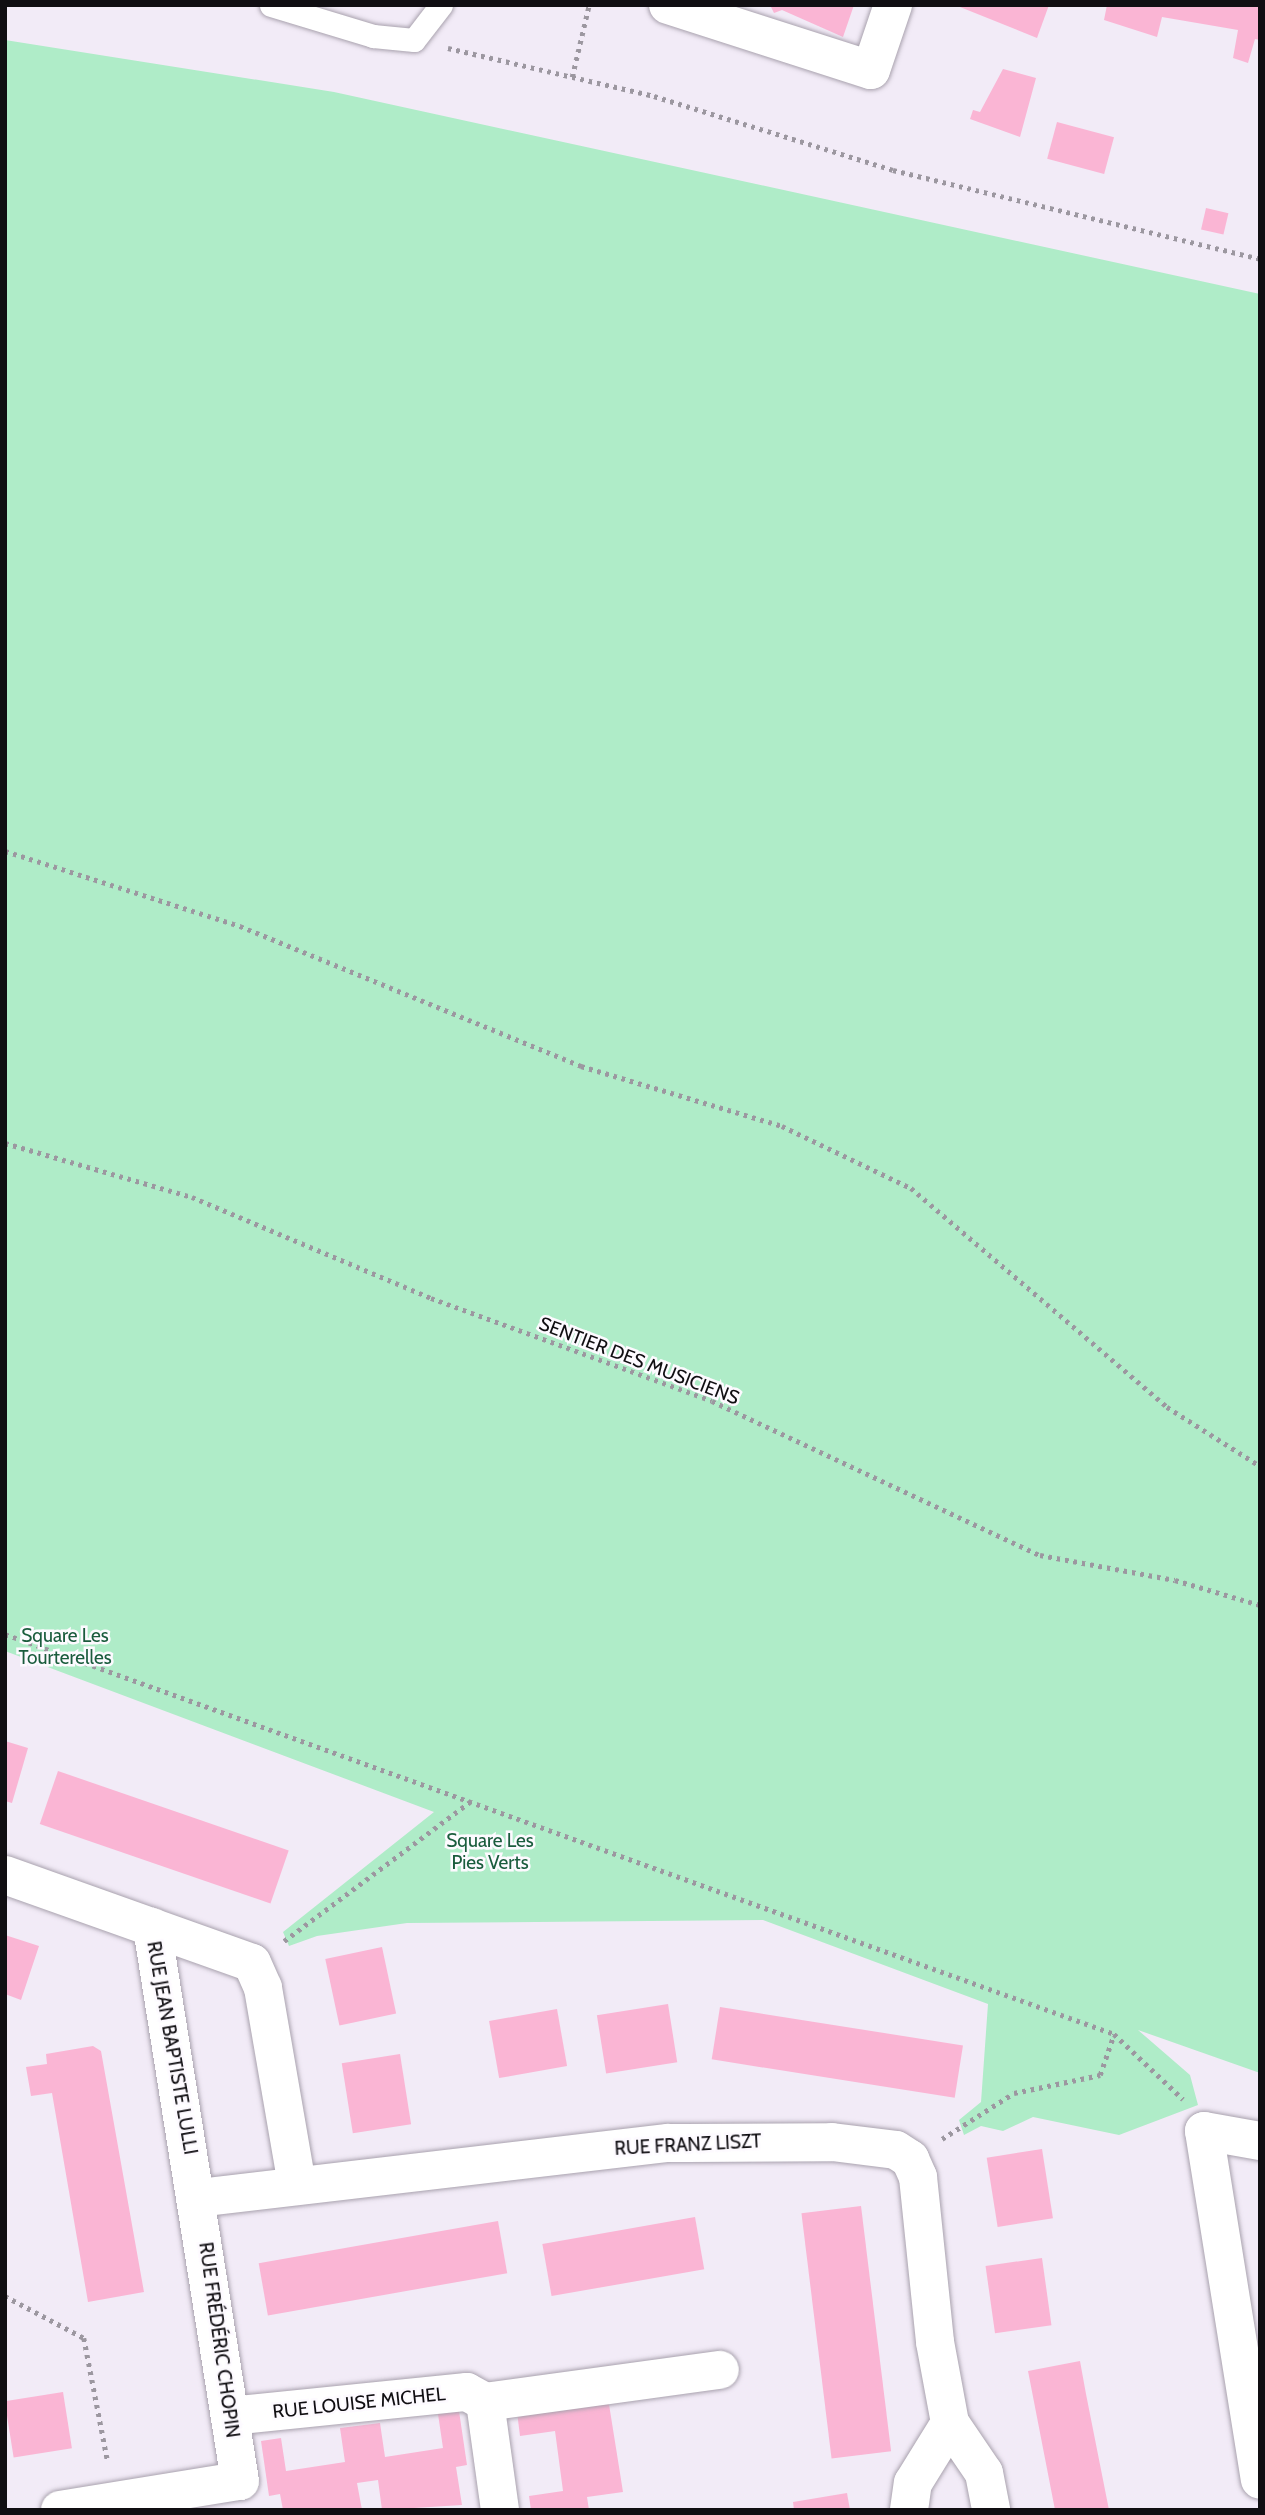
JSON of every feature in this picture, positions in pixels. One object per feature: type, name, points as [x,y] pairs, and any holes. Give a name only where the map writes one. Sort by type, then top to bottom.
[{"type":"street","points":[[668,5],[871,70],[893,5]]},
{"type":"street","name":"RUE JEAN BAPTISTE LULLI","points":[[5,1875],[152,1927],[198,2198]]},
{"type":"street","points":[[152,1927],[252,1963],[263,1988],[297,2185]]},
{"type":"street","points":[[1260,2141],[1204,2131],[1260,2480]]},
{"type":"street","name":"RUE FRANZ LISZT","points":[[198,2198],[297,2185],[735,2140],[832,2142],[896,2150],[910,2159]]},
{"type":"street","points":[[910,2159],[922,2201],[934,2342],[950,2423],[984,2473],[991,2510]]},
{"type":"street","name":"RUE FRÉDÉRIC CHOPIN","points":[[60,2510],[115,2502],[242,2495],[198,2198]]},
{"type":"street","name":"RUE LOUISE MICHEL","points":[[230,2416],[467,2392],[485,2402],[720,2370]]},
{"type":"street","points":[[485,2402],[500,2510]]},
{"type":"street","points":[[909,2510],[913,2483],[950,2423]]},
{"type":"lane","points":[[271,5],[373,36],[414,40],[441,5]]},
{"type":"path","points":[[572,77],[589,5]]},
{"type":"path","points":[[414,40],[572,77],[893,170],[1260,260]]},
{"type":"path","points":[[5,851],[240,926],[581,1066],[782,1126],[899,1182],[1167,1407],[1260,1466]]},
{"type":"path","name":"SENTIER DES MUSICIENS","points":[[5,1143],[192,1197],[431,1298],[712,1401],[1040,1555],[1175,1580],[1260,1605]]},
{"type":"path","points":[[5,1634],[1114,2034],[1191,2106],[1204,2131]]},
{"type":"path","points":[[252,1963],[471,1801]]},
{"type":"path","points":[[910,2159],[1014,2093],[1100,2075],[1114,2034]]},
{"type":"path","points":[[5,2296],[84,2338],[115,2502]]},
{"type":"green space","points":[[5,40],[334,92],[1260,294],[1260,2073],[1138,2030],[1190,2075],[1198,2105],[1119,2135],[1033,2117],[1003,2131],[981,2126],[964,2135],[959,2120],[981,2102],[988,2004],[763,1920],[407,1923],[317,1936],[289,1946],[283,1932],[434,1812],[5,1651]]},
{"type":"building","points":[[770,5],[854,5],[843,37],[782,10],[774,13]]},
{"type":"building","points":[[955,5],[1049,5],[1037,38]]},
{"type":"building","points":[[1107,5],[1260,5],[1260,40],[1255,39],[1248,63],[1233,58],[1238,30],[1162,17],[1157,37],[1104,20]]},
{"type":"building","points":[[1003,69],[1036,78],[1020,137],[970,119],[973,110],[980,112]]},
{"type":"building","points":[[1057,122],[1114,137],[1104,174],[1047,159]]},
{"type":"building","points":[[1206,208],[1228,213],[1223,235],[1201,229]]},
{"type":"building","points":[[5,1741],[28,1748],[12,1803],[5,1801]]},
{"type":"building","points":[[58,1771],[289,1850],[270,1903],[40,1824]]},
{"type":"building","points":[[5,1935],[39,1946],[21,2000],[5,1994]]},
{"type":"building","points":[[382,1947],[396,2014],[339,2026],[325,1959]]},
{"type":"building","points":[[668,2004],[677,2062],[606,2074],[597,2015]]},
{"type":"building","points":[[720,2007],[963,2045],[955,2098],[712,2059]]},
{"type":"building","points":[[557,2009],[567,2066],[499,2078],[489,2021]]},
{"type":"building","points":[[93,2046],[101,2051],[144,2292],[88,2302],[52,2093],[31,2096],[26,2067],[47,2064],[46,2054]]},
{"type":"building","points":[[400,2054],[411,2124],[353,2133],[342,2063]]},
{"type":"building","points":[[1042,2149],[1053,2218],[998,2227],[987,2158]]},
{"type":"building","points":[[861,2206],[891,2451],[832,2458],[801,2213]]},
{"type":"building","points":[[695,2217],[704,2269],[552,2296],[542,2244]]},
{"type":"building","points":[[498,2221],[507,2273],[268,2315],[259,2263]]},
{"type":"building","points":[[1042,2258],[1051,2325],[995,2333],[986,2266]]},
{"type":"building","points":[[1080,2361],[1109,2510],[1055,2510],[1028,2371]]},
{"type":"building","points":[[63,2392],[72,2448],[14,2458],[5,2401]]},
{"type":"building","points":[[608,2398],[623,2492],[587,2497],[589,2510],[531,2510],[529,2496],[563,2491],[555,2431],[520,2436],[517,2412]]},
{"type":"building","points":[[459,2411],[467,2465],[456,2467],[462,2505],[382,2510],[378,2480],[357,2483],[362,2510],[283,2510],[280,2494],[269,2496],[261,2441],[281,2438],[286,2471],[345,2462],[340,2428],[380,2423],[385,2457],[443,2448],[438,2414]]},
{"type":"building","points":[[847,2493],[850,2510],[794,2510],[793,2502]]},
{"type":"park label","name":"Square Les Tourterelles","points":[[65,1647]]},
{"type":"park label","name":"Square Les Pies Verts","points":[[490,1852]]}]
